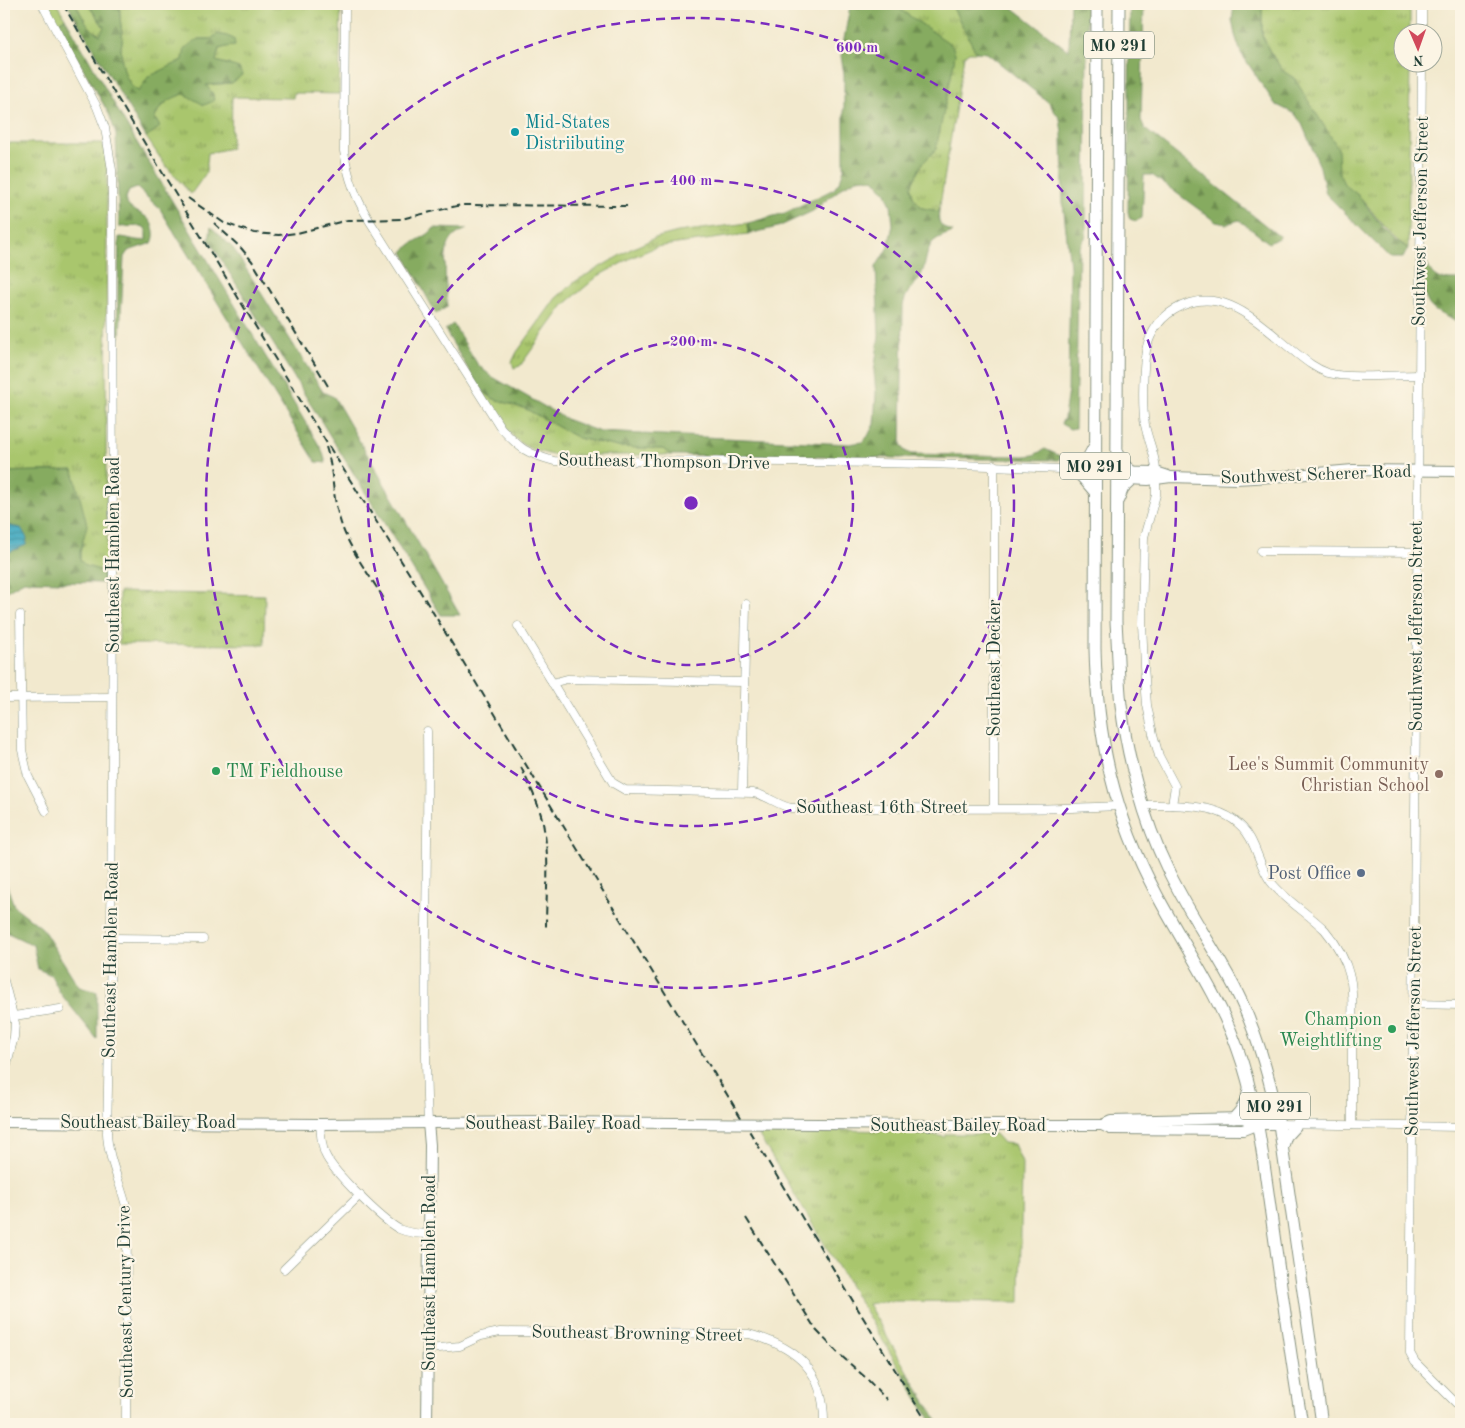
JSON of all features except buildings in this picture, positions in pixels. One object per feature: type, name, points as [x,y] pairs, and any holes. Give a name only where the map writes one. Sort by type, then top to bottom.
[{"type":"highway","name":"MO 291","points":[[1098,4],[1096,72],[1095,649],[1096,694],[1100,731],[1106,763],[1122,819],[1156,894],[1209,985],[1226,1020],[1237,1046],[1249,1087],[1258,1124],[1302,1424]]},
{"type":"highway","name":"MO 291","points":[[1119,4],[1116,622],[1122,708],[1129,751],[1143,805],[1166,868],[1229,978],[1245,1011],[1265,1067],[1279,1124],[1322,1424]]},
{"type":"highway","points":[[1095,446],[1088,458],[1074,470],[1084,478],[1095,492]]},
{"type":"highway","points":[[1117,450],[1132,475],[1117,501]]},
{"type":"highway","points":[[1234,1118],[1242,1110],[1249,1087]]},
{"type":"highway","points":[[1282,1147],[1286,1136],[1298,1123]]},
{"type":"main road","name":"Southwest Scherer Road","points":[[1095,472],[1236,479],[1353,470],[1461,471]]},
{"type":"main road","name":"Southeast Bailey Road","points":[[4,1122],[1102,1125],[1111,1121],[1243,1118],[1258,1124],[1279,1124]]},
{"type":"main road","name":"Southeast Hamblen Road","points":[[428,1123],[430,1145],[428,1424]]},
{"type":"main road","name":"Southeast Bailey Road","points":[[1102,1125],[1110,1129],[1243,1130],[1258,1124]]},
{"type":"street","name":"Southeast Hamblen Road","points":[[42,4],[97,108],[104,128],[112,170],[113,587],[111,938],[107,1122]]},
{"type":"street","name":"Southeast Thompson Drive","points":[[345,4],[344,151],[352,188],[369,220],[501,428],[524,451],[554,461],[994,465],[1095,472]]},
{"type":"street","points":[[1422,4],[1422,22]]},
{"type":"street","name":"Southwest Jefferson Street","points":[[1422,72],[1410,1353],[1414,1362],[1461,1408]]},
{"type":"street","points":[[1172,805],[1175,786],[1159,756],[1153,734],[1147,705],[1144,666],[1143,545],[1147,521],[1156,494],[1156,462],[1145,424],[1146,350],[1151,335],[1162,319],[1173,310],[1189,303],[1213,301],[1234,306],[1311,364],[1328,373],[1343,375],[1418,375]]},
{"type":"street","name":"Southeast Decker","points":[[994,465],[994,808]]},
{"type":"street","points":[[1261,552],[1416,552]]},
{"type":"street","points":[[742,792],[746,604]]},
{"type":"street","points":[[20,615],[22,750],[28,776],[46,811]]},
{"type":"street","points":[[518,626],[552,683],[566,679],[744,682]]},
{"type":"street","name":"Southeast 16th Street","points":[[552,683],[613,783],[620,788],[631,791],[742,792],[760,794],[778,804],[791,808],[871,806],[1071,808],[1118,806]]},
{"type":"street","points":[[4,698],[112,697]]},
{"type":"street","points":[[427,731],[425,1062],[428,1123]]},
{"type":"street","points":[[1143,805],[1172,805],[1214,810],[1222,812],[1236,821],[1248,835],[1269,881],[1325,930],[1338,949],[1349,976],[1352,998],[1352,1125]]},
{"type":"street","points":[[111,938],[203,939]]},
{"type":"street","points":[[4,981],[14,1016],[14,1037],[5,1065],[4,1075]]},
{"type":"street","points":[[1413,1004],[1461,1005]]},
{"type":"street","points":[[14,1016],[60,1009]]},
{"type":"street","name":"Southeast Century Drive","points":[[107,1122],[109,1154],[124,1196],[126,1210],[126,1424]]},
{"type":"street","points":[[320,1124],[321,1142],[331,1165],[360,1195],[384,1219],[398,1228],[414,1233],[429,1234]]},
{"type":"street","points":[[1279,1124],[1461,1127]]},
{"type":"street","points":[[284,1269],[360,1195]]},
{"type":"street","name":"Southeast Browning Street","points":[[429,1349],[460,1346],[481,1336],[500,1332],[749,1334],[779,1345],[795,1354],[809,1368],[820,1390],[824,1410],[824,1424]]},
{"type":"green space","points":[[47,4],[57,4],[65,18],[57,23]]},
{"type":"green space","points":[[67,4],[76,4],[89,26],[100,35],[104,27],[90,7],[90,4],[120,4],[121,55],[123,67],[134,89],[139,91],[148,77],[183,60],[185,48],[198,39],[211,39],[217,34],[234,39],[235,46],[219,49],[216,61],[239,68],[242,75],[232,83],[206,85],[213,94],[214,101],[204,105],[184,94],[166,102],[159,109],[155,118],[160,127],[146,137]]},
{"type":"green space","points":[[76,4],[90,4],[90,8],[104,27],[100,35],[89,26]]},
{"type":"green space","points":[[120,4],[341,4],[339,94],[294,93],[293,98],[232,97],[231,148],[208,153],[206,173],[191,194],[165,165],[146,137],[159,127],[155,118],[158,111],[170,99],[206,85],[232,83],[229,64],[216,61],[219,49],[226,47],[211,39],[198,39],[183,60],[138,91],[130,84],[123,67]]},
{"type":"green space","points":[[855,4],[892,4],[952,45],[955,53],[936,149],[921,165],[911,187],[913,197],[922,208],[939,211],[941,225],[953,232],[932,243],[928,250],[922,273],[909,291],[903,306],[901,444],[905,451],[911,454],[1025,456],[1034,455],[1045,449],[1060,456],[1059,460],[671,455],[663,449],[618,447],[578,438],[526,409],[494,399],[485,393],[475,381],[445,330],[453,324],[478,365],[491,376],[568,420],[600,432],[849,444],[862,442],[868,436],[874,424],[876,393],[874,372],[879,336],[876,267],[888,247],[893,225],[891,205],[886,193],[875,180],[857,179],[844,186],[813,211],[778,227],[748,234],[748,223],[785,213],[834,189],[840,181],[844,169],[844,74],[841,56],[850,6]]},
{"type":"green space","points":[[892,4],[951,4],[976,52],[969,52],[964,56],[939,211],[922,208],[913,197],[911,187],[921,165],[936,149],[951,45]]},
{"type":"green space","points":[[951,4],[1008,4],[1069,51],[1070,4],[1087,4],[1086,236],[1079,248],[1075,428],[1070,429],[1061,424],[1064,418],[1068,390],[1070,267],[1063,203],[1060,119],[1048,102],[987,53],[976,52]]},
{"type":"green space","points":[[1130,4],[1144,4],[1141,120],[1145,129],[1280,237],[1269,243],[1239,220],[1226,224],[1216,222],[1152,175],[1144,175],[1142,218],[1136,221],[1130,219],[1128,212]]},
{"type":"green space","points":[[1234,4],[1262,4],[1262,35],[1269,50],[1283,71],[1294,78],[1338,148],[1339,173],[1344,184],[1359,196],[1383,228],[1396,241],[1408,248],[1403,258],[1390,258],[1326,194],[1320,167],[1302,124],[1295,114],[1275,104],[1241,53],[1232,20]]},
{"type":"green space","points":[[1262,4],[1410,4],[1410,22],[1392,22],[1392,72],[1410,72],[1408,248],[1393,237],[1359,196],[1342,182],[1337,161],[1294,78],[1283,72],[1269,50],[1262,34]]},
{"type":"green space","points":[[65,18],[124,121],[322,450],[326,463],[316,462],[160,209],[137,188],[129,191],[125,200],[130,208],[149,220],[152,224],[154,236],[152,243],[128,251],[124,257],[120,337],[117,335],[119,237],[146,240],[146,229],[142,226],[119,227],[116,134],[109,114],[57,23]]},
{"type":"green space","points":[[4,143],[103,143],[107,159],[106,470],[108,584],[103,583],[103,571],[86,566],[80,560],[83,543],[73,470],[4,472]]},
{"type":"green space","points":[[748,223],[748,234],[656,247],[598,276],[564,305],[520,366],[514,368],[512,362],[517,352],[556,298],[576,281],[631,249],[655,238],[678,232]]},
{"type":"green space","points":[[211,227],[233,248],[323,392],[334,397],[460,615],[441,615],[209,240]]},
{"type":"green space","points":[[434,228],[467,229],[454,236],[448,246],[445,263],[447,307],[436,314],[403,252]]},
{"type":"green space","points":[[1426,261],[1435,276],[1448,280],[1461,280],[1461,325],[1429,305],[1424,291],[1424,266]]},
{"type":"green space","points":[[475,381],[485,393],[494,399],[526,409],[578,438],[618,447],[663,449],[671,455],[552,455],[533,449],[522,444],[508,431]]},
{"type":"green space","points":[[73,470],[87,525],[80,552],[80,560],[86,566],[103,571],[103,583],[24,581],[8,590],[4,595],[4,557],[9,552],[18,549],[13,526],[4,525],[4,472]]},
{"type":"green space","points":[[119,592],[265,595],[264,645],[119,644]]},
{"type":"green space","points":[[4,877],[14,906],[42,928],[79,987],[97,992],[97,1039],[60,993],[51,975],[38,969],[33,945],[8,933],[4,927]]},
{"type":"green space","points":[[755,1129],[907,1131],[945,1137],[946,1134],[995,1134],[1003,1143],[1014,1144],[1022,1163],[1020,1302],[885,1301],[868,1304],[908,1373],[903,1374]]},
{"type":"green space","points":[[908,1373],[940,1424],[933,1424],[903,1374]]},
{"type":"water","points":[[4,525],[21,528],[27,538],[26,545],[9,552],[4,557]]},
{"type":"railway","points":[[63,4],[110,86],[311,418],[412,578],[928,1424]]},
{"type":"railway","points":[[188,198],[224,223],[254,233],[279,235],[297,233],[348,220],[401,219],[461,205],[627,206]]},
{"type":"railway","points":[[214,223],[252,261],[328,386]]},
{"type":"railway","points":[[326,447],[337,511],[348,541],[384,599]]},
{"type":"railway","points":[[521,767],[543,821],[547,866],[546,927]]},
{"type":"railway","points":[[746,1218],[816,1330],[887,1400]]},
{"type":"place","name":"Mid-States Distriibuting","points":[[515,132]]},
{"type":"place","name":"TM Fieldhouse","points":[[216,771]]},
{"type":"place","name":"Lee's Summit Community Christian School","points":[[1439,774]]},
{"type":"place","name":"Post Office","points":[[1361,873]]},
{"type":"place","name":"Champion Weightlifting","points":[[1392,1029]]}]
